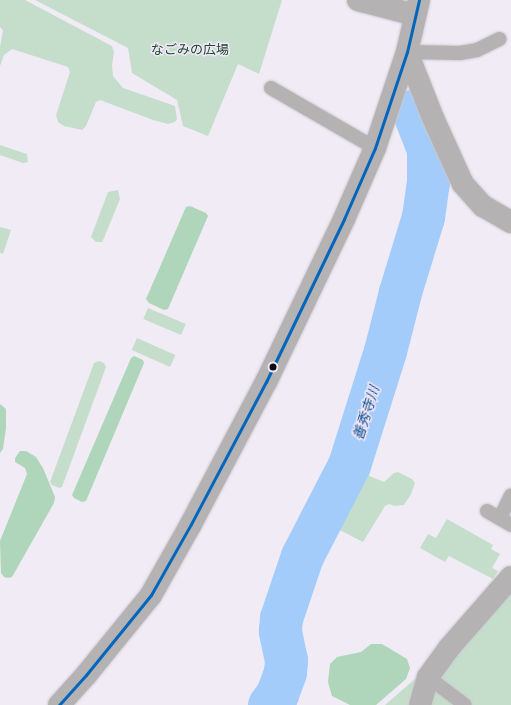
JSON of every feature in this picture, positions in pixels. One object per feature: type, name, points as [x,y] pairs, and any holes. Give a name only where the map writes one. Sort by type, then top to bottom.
[{"type":"street","points":[[59,705],[86,675],[151,595],[191,524],[266,382],[344,219],[375,148],[407,52],[417,8],[358,0]]},
{"type":"street","points":[[407,52],[463,184],[483,206],[511,222]]},
{"type":"street","points":[[420,705],[428,678],[449,648],[511,577]]},
{"type":"lane","points":[[407,52],[460,53],[477,50],[500,39]]},
{"type":"lane","points":[[271,88],[375,148]]},
{"type":"lane","points":[[487,511],[505,521],[511,495]]},
{"type":"lane","points":[[428,678],[465,705]]},
{"type":"green space","points":[[0,0],[25,0],[112,46],[114,52],[112,65],[113,76],[123,88],[175,106],[177,119],[175,122],[168,124],[153,120],[100,100],[96,102],[86,126],[82,130],[64,126],[58,122],[56,115],[70,72],[68,67],[12,49],[4,55],[0,66],[0,47],[3,30],[0,27]]},
{"type":"green space","name":"なごみの広場","points":[[35,0],[282,0],[259,74],[238,64],[208,136],[183,126],[177,100],[132,73],[128,48]]},
{"type":"green space","points":[[0,145],[27,154],[28,162],[23,163],[0,155]]},
{"type":"green space","points":[[118,190],[120,199],[104,238],[102,242],[96,242],[91,237],[108,192]]},
{"type":"green space","points":[[190,206],[206,213],[208,216],[168,309],[164,310],[149,303],[146,299],[186,207]]},
{"type":"green space","points":[[0,227],[11,230],[3,254],[0,253]]},
{"type":"green space","points":[[148,308],[186,324],[181,335],[143,319]]},
{"type":"green space","points":[[137,338],[175,355],[170,367],[132,350]]},
{"type":"green space","points":[[134,356],[143,360],[144,363],[86,501],[82,502],[74,498],[72,495],[131,358]]},
{"type":"green space","points":[[99,361],[104,363],[106,367],[62,487],[59,488],[52,485],[50,482],[94,363]]},
{"type":"green space","points":[[0,404],[6,409],[6,428],[3,449],[0,453]]},
{"type":"green space","points":[[20,451],[26,451],[36,457],[43,468],[55,497],[54,503],[12,577],[8,578],[4,577],[1,573],[0,541],[27,474],[25,468],[15,462],[15,458]]},
{"type":"green space","points":[[357,471],[384,482],[394,473],[398,472],[412,479],[415,483],[411,494],[404,505],[395,506],[389,504],[385,506],[363,542],[330,525],[328,521]]},
{"type":"green space","points":[[447,519],[493,545],[491,549],[500,554],[492,568],[498,571],[493,579],[449,556],[445,562],[420,548],[428,534],[436,538]]},
{"type":"green space","points":[[511,576],[511,705],[385,705],[423,672]]},
{"type":"green space","points":[[371,644],[382,644],[407,659],[410,668],[406,679],[376,705],[350,705],[332,696],[328,682],[330,664],[337,657],[361,652]]},
{"type":"waterway","name":"善秀寺川","points":[[269,705],[277,694],[285,672],[286,660],[280,631],[281,618],[302,556],[349,465],[385,351],[400,292],[423,217],[428,182],[428,149],[413,111]]},
{"type":"transit line","points":[[59,705],[86,675],[151,595],[191,524],[266,382],[344,219],[375,148],[407,52],[419,0]]}]
